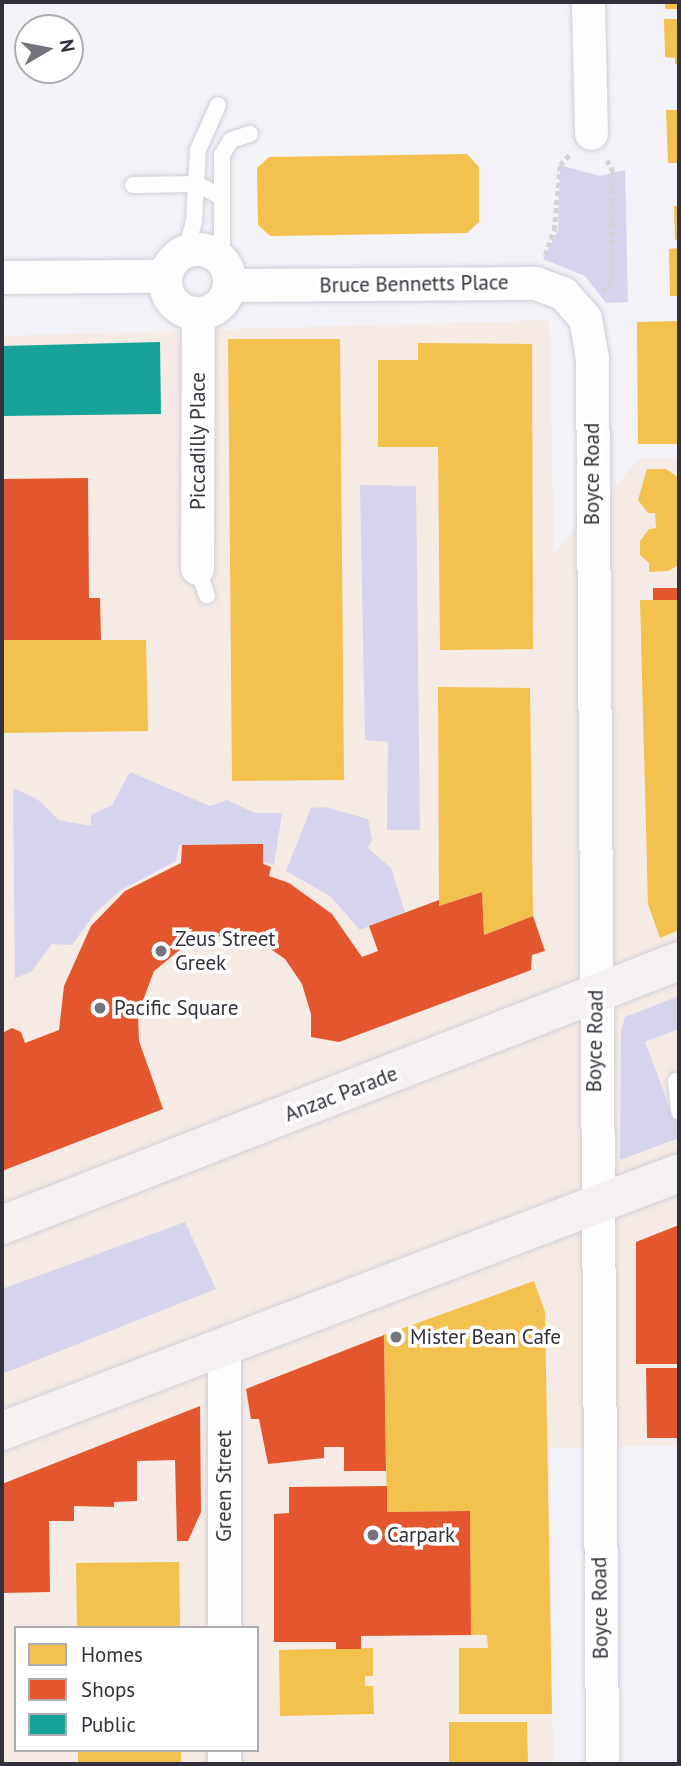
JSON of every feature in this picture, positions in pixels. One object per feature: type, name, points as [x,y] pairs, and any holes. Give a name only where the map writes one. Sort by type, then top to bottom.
[{"type":"main road","name":"Anzac Parade","points":[[2,1225],[679,961]]},
{"type":"main road","points":[[2,1431],[679,1173]]},
{"type":"street","points":[[588,2],[591,133]]},
{"type":"street","points":[[2,277],[176,264],[207,251],[225,273],[216,308],[198,314],[173,303],[176,264]]},
{"type":"street","name":"Bruce Bennetts Place","points":[[225,273],[535,283],[564,293],[585,318]]},
{"type":"street","name":"Piccadilly Place","points":[[198,314],[202,582]]},
{"type":"street","name":"Boyce Road","points":[[585,318],[592,358],[597,994],[595,1205],[602,1764]]},
{"type":"street","name":"Green Street","points":[[224,1345],[224,1626]]},
{"type":"lane","points":[[176,264],[194,221],[201,138],[218,105]]},
{"type":"lane","points":[[225,273],[221,197],[224,146],[250,134]]},
{"type":"lane","points":[[133,185],[197,184],[221,197]]},
{"type":"lane","points":[[676,1081],[679,1112]]},
{"type":"path","points":[[535,283],[554,230],[560,165],[591,133],[613,172],[612,279],[585,318]]},
{"type":"shaded area","points":[[560,165],[600,176],[625,170],[628,302],[606,303],[585,276],[543,259],[558,230]]},
{"type":"shaded area","points":[[549,320],[554,552],[640,459],[679,458],[679,1446],[550,1448],[553,1764],[2,1764],[2,336]]},
{"type":"shaded area","points":[[360,485],[416,486],[420,830],[387,830],[388,742],[365,740]]},
{"type":"shaded area","points":[[130,772],[210,806],[227,800],[255,813],[282,813],[274,865],[264,862],[263,844],[179,845],[176,861],[121,890],[94,914],[72,945],[52,944],[31,972],[15,978],[13,788],[37,799],[59,820],[91,826],[91,815],[112,805]]},
{"type":"shaded area","points":[[325,807],[368,819],[372,839],[368,848],[391,868],[405,912],[360,930],[330,896],[286,871],[311,808]]},
{"type":"shaded area","points":[[679,996],[679,1029],[645,1042],[671,1111],[679,1108],[679,1138],[620,1160],[621,1031],[625,1017]]},
{"type":"shaded area","points":[[185,1222],[216,1289],[2,1374],[2,1289]]},
{"type":"building: Homes","points":[[665,2],[679,2],[679,9],[665,9]]},
{"type":"building: Homes","points":[[664,19],[679,19],[679,64],[675,64],[675,58],[665,57]]},
{"type":"building: Homes","points":[[666,110],[679,110],[679,163],[668,163]]},
{"type":"building: Homes","points":[[467,154],[479,167],[479,222],[467,233],[270,236],[258,225],[257,168],[269,157]]},
{"type":"building: Homes","points":[[674,206],[679,206],[679,239],[675,240]]},
{"type":"building: Homes","points":[[679,248],[679,296],[670,296],[669,249]]},
{"type":"building: Homes","points":[[679,321],[679,444],[638,444],[637,322]]},
{"type":"building: Homes","points":[[228,339],[340,339],[344,780],[232,781]]},
{"type":"building: Homes","points":[[418,343],[532,344],[533,649],[440,650],[438,447],[378,447],[378,360],[418,360]]},
{"type":"building: Homes","points":[[647,469],[666,469],[679,478],[679,565],[668,571],[649,572],[649,563],[640,555],[640,541],[649,529],[656,528],[655,513],[648,513],[638,500]]},
{"type":"building: Homes","points":[[640,600],[679,600],[679,930],[660,938],[648,904]]},
{"type":"building: Homes","points":[[2,640],[146,640],[148,731],[2,733]]},
{"type":"building: Homes","points":[[438,687],[530,688],[533,916],[484,935],[482,892],[439,906]]},
{"type":"building: Homes","points":[[534,1281],[545,1312],[552,1714],[459,1714],[459,1648],[488,1648],[487,1635],[471,1635],[470,1511],[387,1512],[384,1335]]},
{"type":"building: Homes","points":[[179,1562],[180,1626],[77,1626],[76,1563]]},
{"type":"building: Homes","points":[[373,1648],[373,1676],[365,1676],[365,1686],[373,1686],[374,1714],[280,1716],[279,1650]]},
{"type":"building: Homes","points":[[449,1722],[527,1722],[528,1764],[449,1764]]},
{"type":"building: Homes","points":[[78,1752],[181,1752],[181,1764],[78,1764]]},
{"type":"building: Shops","points":[[88,478],[89,598],[100,598],[101,640],[2,640],[2,479]]},
{"type":"building: Shops","points":[[653,588],[679,588],[679,600],[653,600]]},
{"type":"building: Shops","name":"Pacific Square","points":[[263,844],[263,864],[271,867],[269,876],[289,883],[332,914],[362,957],[378,951],[369,926],[439,900],[439,906],[482,892],[484,935],[533,916],[545,951],[532,955],[531,970],[339,1042],[311,1037],[311,1014],[302,984],[285,959],[262,943],[237,934],[192,940],[154,971],[138,1014],[139,1041],[163,1109],[2,1171],[2,1033],[12,1028],[21,1032],[25,1043],[59,1030],[64,986],[91,926],[125,891],[181,863],[182,845]]},
{"type":"building: Shops","points":[[679,1225],[679,1364],[636,1364],[636,1242]]},
{"type":"building: Shops","points":[[384,1335],[386,1471],[344,1471],[344,1447],[324,1447],[324,1458],[268,1464],[259,1419],[251,1419],[246,1389]]},
{"type":"building: Shops","points":[[646,1368],[679,1368],[679,1438],[647,1438]]},
{"type":"building: Shops","points":[[200,1406],[201,1512],[188,1541],[177,1541],[175,1460],[137,1461],[137,1501],[114,1502],[114,1507],[74,1506],[74,1521],[49,1521],[50,1592],[2,1593],[2,1484]]},
{"type":"building: Shops","points":[[387,1486],[387,1512],[470,1511],[471,1635],[361,1636],[361,1649],[336,1649],[336,1642],[274,1642],[274,1514],[289,1513],[289,1487]]},
{"type":"building: Public","points":[[160,342],[161,414],[2,416],[2,346]]},
{"type":"place","name":"Zeus Street Greek","points":[[161,951]]},
{"type":"place","name":"Pacific Square","points":[[100,1008]]},
{"type":"place","name":"Mister Bean Cafe","points":[[396,1337]]},
{"type":"place","name":"Carpark","points":[[373,1535]]}]
